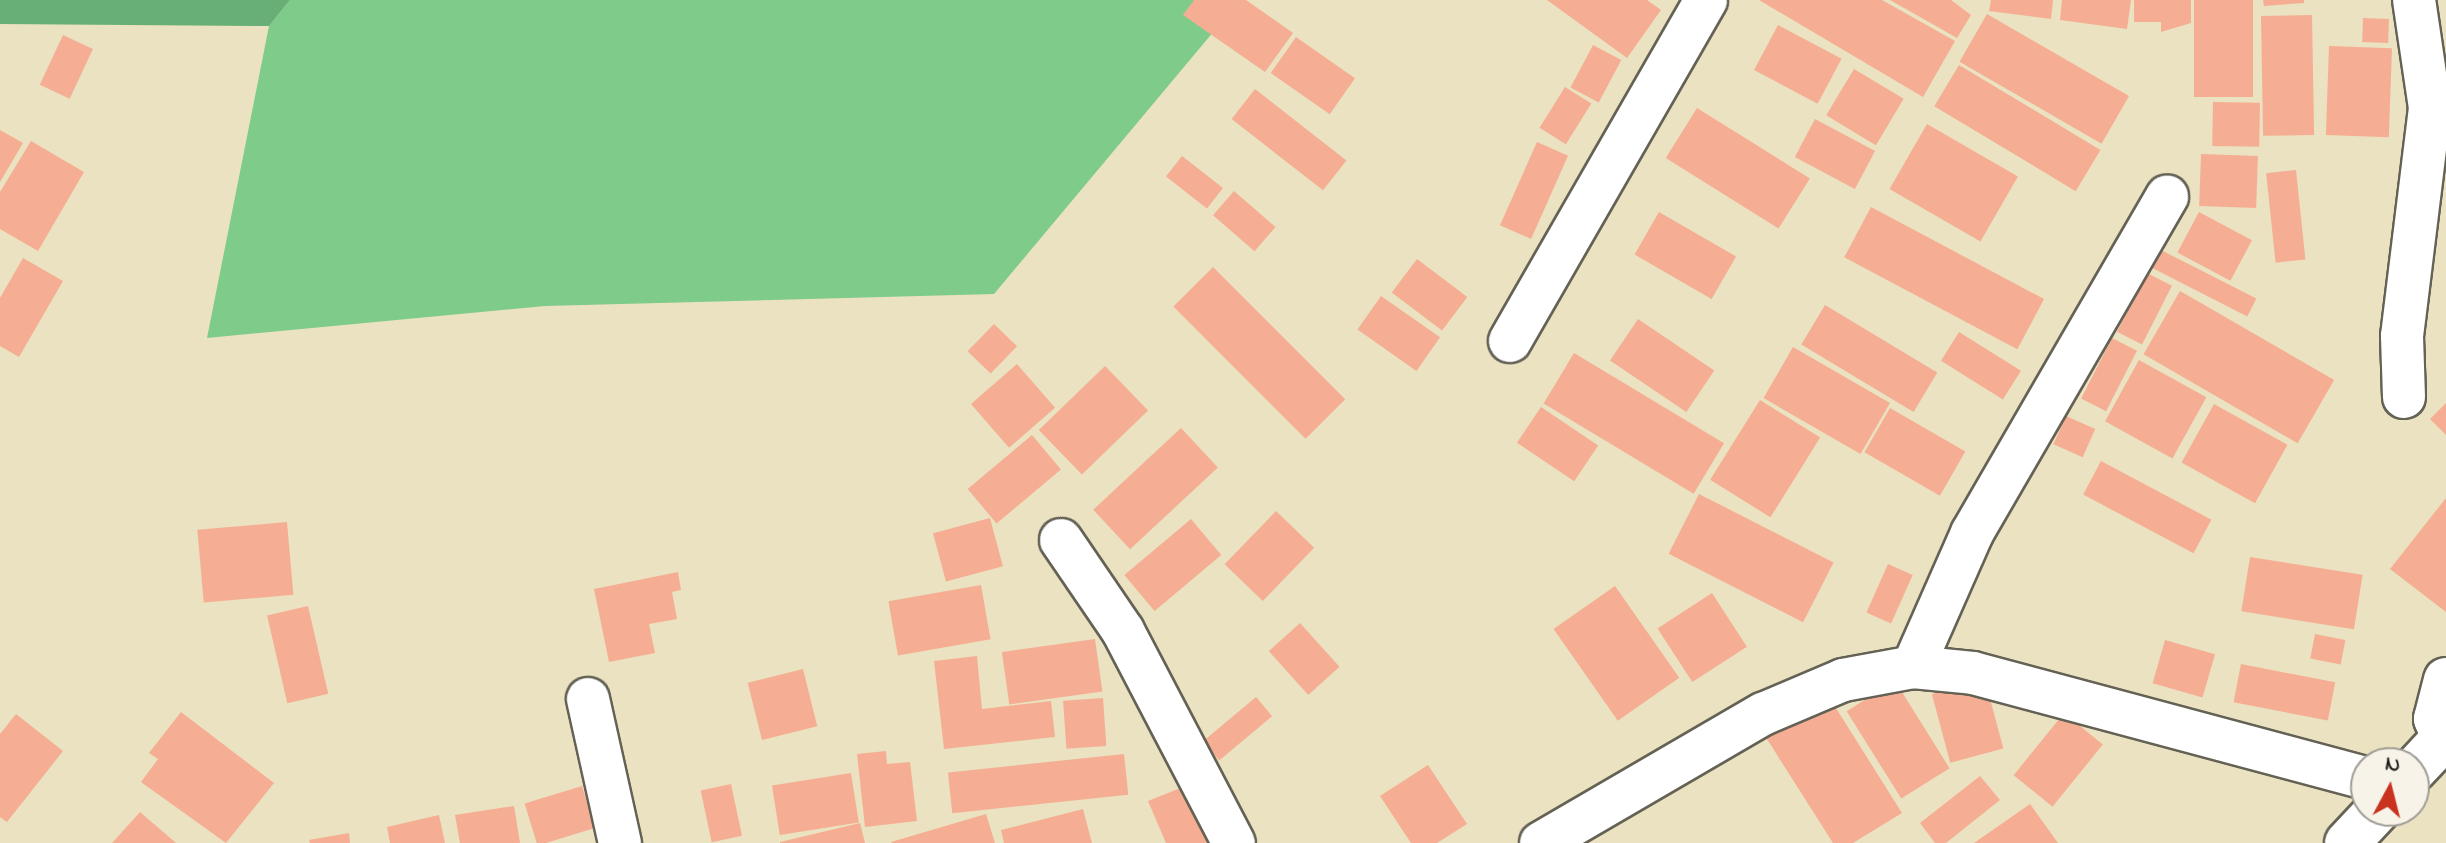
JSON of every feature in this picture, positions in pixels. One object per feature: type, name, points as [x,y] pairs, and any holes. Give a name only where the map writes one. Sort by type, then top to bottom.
[{"type":"street","points":[[1510,341],[1706,0]]},
{"type":"street","points":[[2404,397],[2402,336],[2430,108],[2414,0]]},
{"type":"street","points":[[1913,667],[1972,533],[2167,196]]},
{"type":"street","points":[[1061,540],[1123,631],[1234,843]]},
{"type":"street","points":[[1541,843],[1763,714],[1843,680],[1913,667],[1973,673],[2350,774]]},
{"type":"street","points":[[2430,754],[2445,739],[2436,719],[2446,680]]},
{"type":"street","points":[[588,699],[620,843]]},
{"type":"street","points":[[2347,843],[2362,827]]},
{"type":"green space","points":[[0,0],[290,0],[269,26],[0,24]]},
{"type":"green space","points":[[290,0],[1240,0],[994,294],[545,306],[207,338],[269,26]]},
{"type":"building","points":[[1194,0],[1246,0],[1293,33],[1265,72],[1183,15]]},
{"type":"building","points":[[1547,0],[1647,0],[1661,10],[1627,58]]},
{"type":"building","points":[[1759,0],[1882,0],[1955,41],[1923,97]]},
{"type":"building","points":[[1890,0],[1951,0],[1971,15],[1957,38]]},
{"type":"building","points":[[1991,0],[2053,0],[2051,19],[1989,11]]},
{"type":"building","points":[[2062,0],[2131,0],[2127,29],[2060,20]]},
{"type":"building","points":[[2134,0],[2191,0],[2191,23],[2161,32],[2161,22],[2134,22]]},
{"type":"building","points":[[2194,0],[2253,0],[2253,97],[2194,97]]},
{"type":"building","points":[[2263,0],[2304,0],[2304,3],[2264,6]]},
{"type":"building","points":[[1987,14],[2129,96],[2102,144],[1960,62]]},
{"type":"building","points":[[2312,15],[2314,135],[2263,136],[2261,16]]},
{"type":"building","points":[[2363,18],[2389,19],[2388,43],[2362,42]]},
{"type":"building","points":[[1778,25],[1842,59],[1818,104],[1754,70]]},
{"type":"building","points":[[63,35],[93,49],[70,99],[40,85]]},
{"type":"building","points":[[1296,37],[1355,78],[1330,114],[1271,73]]},
{"type":"building","points":[[1593,45],[1621,60],[1599,102],[1570,87]]},
{"type":"building","points":[[2329,46],[2392,48],[2389,137],[2326,135]]},
{"type":"building","points":[[1959,65],[2100,150],[2076,191],[1934,106]]},
{"type":"building","points":[[1854,69],[1904,99],[1876,145],[1826,115]]},
{"type":"building","points":[[1565,87],[1591,103],[1566,144],[1540,128]]},
{"type":"building","points":[[1255,89],[1346,160],[1323,190],[1232,119]]},
{"type":"building","points":[[2213,102],[2260,103],[2259,147],[2212,146]]},
{"type":"building","points":[[1697,108],[1810,178],[1779,229],[1666,158]]},
{"type":"building","points":[[1815,119],[1875,151],[1855,189],[1795,157]]},
{"type":"building","points":[[1927,124],[2018,176],[1980,241],[1890,189]]},
{"type":"building","points":[[0,130],[23,143],[0,182]]},
{"type":"building","points":[[31,141],[84,172],[38,251],[0,229],[0,192]]},
{"type":"building","points":[[1537,142],[1568,156],[1531,239],[1500,225]]},
{"type":"building","points":[[2201,154],[2258,156],[2256,208],[2199,206]]},
{"type":"building","points":[[1182,156],[1223,188],[1207,209],[1166,176]]},
{"type":"building","points":[[2296,170],[2305,260],[2276,263],[2266,173]]},
{"type":"building","points":[[1234,191],[1276,227],[1255,251],[1213,215]]},
{"type":"building","points":[[1871,207],[2044,299],[2017,349],[1844,257]]},
{"type":"building","points":[[1659,212],[1736,256],[1712,299],[1634,254]]},
{"type":"building","points":[[2199,212],[2252,240],[2230,281],[2177,253]]},
{"type":"building","points":[[2161,250],[2256,299],[2247,316],[2152,268]]},
{"type":"building","points":[[23,258],[63,281],[19,357],[0,346],[0,298]]},
{"type":"building","points":[[1417,259],[1467,297],[1442,330],[1392,293]]},
{"type":"building","points":[[1213,267],[1345,399],[1306,439],[1173,307]]},
{"type":"building","points":[[2147,273],[2172,286],[2142,345],[2117,332]]},
{"type":"building","points":[[2180,291],[2334,380],[2298,443],[2144,354]]},
{"type":"building","points":[[1381,296],[1440,337],[1416,371],[1357,330]]},
{"type":"building","points":[[1825,305],[1937,372],[1914,412],[1801,344]]},
{"type":"building","points":[[1638,319],[1714,370],[1686,412],[1610,360]]},
{"type":"building","points":[[994,324],[1017,346],[991,374],[968,351]]},
{"type":"building","points":[[1959,332],[2021,371],[2003,400],[1941,361]]},
{"type":"building","points":[[2112,338],[2137,351],[2106,411],[2081,399]]},
{"type":"building","points":[[1793,347],[1890,403],[1860,454],[1764,398]]},
{"type":"building","points":[[1574,353],[1724,443],[1694,494],[1544,404]]},
{"type":"building","points":[[2139,360],[2206,397],[2172,459],[2105,421]]},
{"type":"building","points":[[1017,364],[1055,408],[1009,448],[971,404]]},
{"type":"building","points":[[1105,366],[1148,411],[1082,475],[1039,430]]},
{"type":"building","points":[[1760,400],[1820,438],[1770,517],[1710,480]]},
{"type":"building","points":[[2446,403],[2446,435],[2430,419]]},
{"type":"building","points":[[2214,404],[2287,445],[2255,503],[2182,463]]},
{"type":"building","points":[[1541,407],[1598,446],[1574,481],[1517,443]]},
{"type":"building","points":[[1890,408],[1965,452],[1940,496],[1864,452]]},
{"type":"building","points":[[2066,416],[2095,429],[2083,457],[2053,444]]},
{"type":"building","points":[[1181,428],[1218,467],[1130,549],[1093,510]]},
{"type":"building","points":[[1032,435],[1061,469],[997,523],[968,489]]},
{"type":"building","points":[[2101,461],[2211,520],[2194,553],[2083,495]]},
{"type":"building","points":[[1699,494],[1834,563],[1803,622],[1669,554]]},
{"type":"building","points":[[2446,498],[2446,612],[2390,569]]},
{"type":"building","points":[[1276,511],[1314,548],[1263,601],[1225,564]]},
{"type":"building","points":[[990,518],[1003,566],[946,582],[933,533]]},
{"type":"building","points":[[1191,519],[1221,555],[1155,611],[1124,575]]},
{"type":"building","points":[[287,522],[293,595],[204,603],[197,530]]},
{"type":"building","points":[[2250,557],[2363,575],[2354,629],[2241,611]]},
{"type":"building","points":[[1888,564],[1913,575],[1891,623],[1866,612]]},
{"type":"building","points":[[678,572],[681,590],[672,592],[677,619],[649,624],[655,653],[609,662],[594,589]]},
{"type":"building","points":[[981,585],[991,639],[898,655],[888,601]]},
{"type":"building","points":[[1615,586],[1679,678],[1618,721],[1554,629]]},
{"type":"building","points":[[1712,593],[1747,647],[1692,682],[1657,628]]},
{"type":"building","points":[[308,606],[328,694],[287,703],[267,615]]},
{"type":"building","points":[[1300,623],[1339,667],[1308,695],[1269,651]]},
{"type":"building","points":[[2315,634],[2345,640],[2341,664],[2310,659]]},
{"type":"building","points":[[1095,639],[1102,691],[1009,705],[1002,652]]},
{"type":"building","points":[[2165,640],[2215,654],[2203,698],[2153,683]]},
{"type":"building","points":[[977,656],[982,709],[1051,701],[1055,737],[944,749],[934,661]]},
{"type":"building","points":[[2241,664],[2335,682],[2328,721],[2234,702]]},
{"type":"building","points":[[803,669],[817,726],[762,740],[748,683]]},
{"type":"building","points":[[1985,680],[2003,749],[1950,763],[1932,694]]},
{"type":"building","points":[[1895,681],[1950,768],[1901,799],[1847,711]]},
{"type":"building","points":[[1256,697],[1272,716],[1219,761],[1203,741]]},
{"type":"building","points":[[1829,697],[1902,813],[1853,843],[1833,843],[1765,736]]},
{"type":"building","points":[[1103,698],[1106,746],[1066,749],[1063,701]]},
{"type":"building","points":[[181,712],[274,783],[226,843],[141,782],[158,759],[149,753]]},
{"type":"building","points":[[2064,713],[2103,744],[2053,807],[2014,775]]},
{"type":"building","points":[[16,714],[63,751],[7,822],[0,817],[0,734]]},
{"type":"building","points":[[886,751],[887,764],[910,762],[917,821],[865,827],[857,754]]},
{"type":"building","points":[[1124,754],[1128,795],[952,813],[948,773]]},
{"type":"building","points":[[1428,765],[1467,824],[1437,843],[1411,843],[1380,796]]},
{"type":"building","points":[[851,773],[859,822],[780,835],[772,786]]},
{"type":"building","points":[[1980,776],[2000,800],[1946,843],[1935,843],[1920,823]]},
{"type":"building","points":[[1198,781],[1224,843],[1166,843],[1148,801]]},
{"type":"building","points":[[731,784],[742,836],[712,842],[701,790]]},
{"type":"building","points":[[582,786],[595,828],[537,843],[525,804]]},
{"type":"building","points":[[2030,804],[2058,843],[1974,843]]},
{"type":"building","points":[[514,806],[520,843],[460,843],[455,815]]},
{"type":"building","points":[[1083,809],[1092,843],[1004,843],[1001,830]]},
{"type":"building","points":[[140,812],[176,843],[112,843]]},
{"type":"building","points":[[986,814],[995,843],[891,842]]},
{"type":"building","points":[[439,815],[445,843],[390,843],[387,827]]},
{"type":"building","points":[[860,823],[865,843],[780,843],[780,842]]},
{"type":"building","points":[[349,833],[350,843],[310,843],[309,840]]}]
